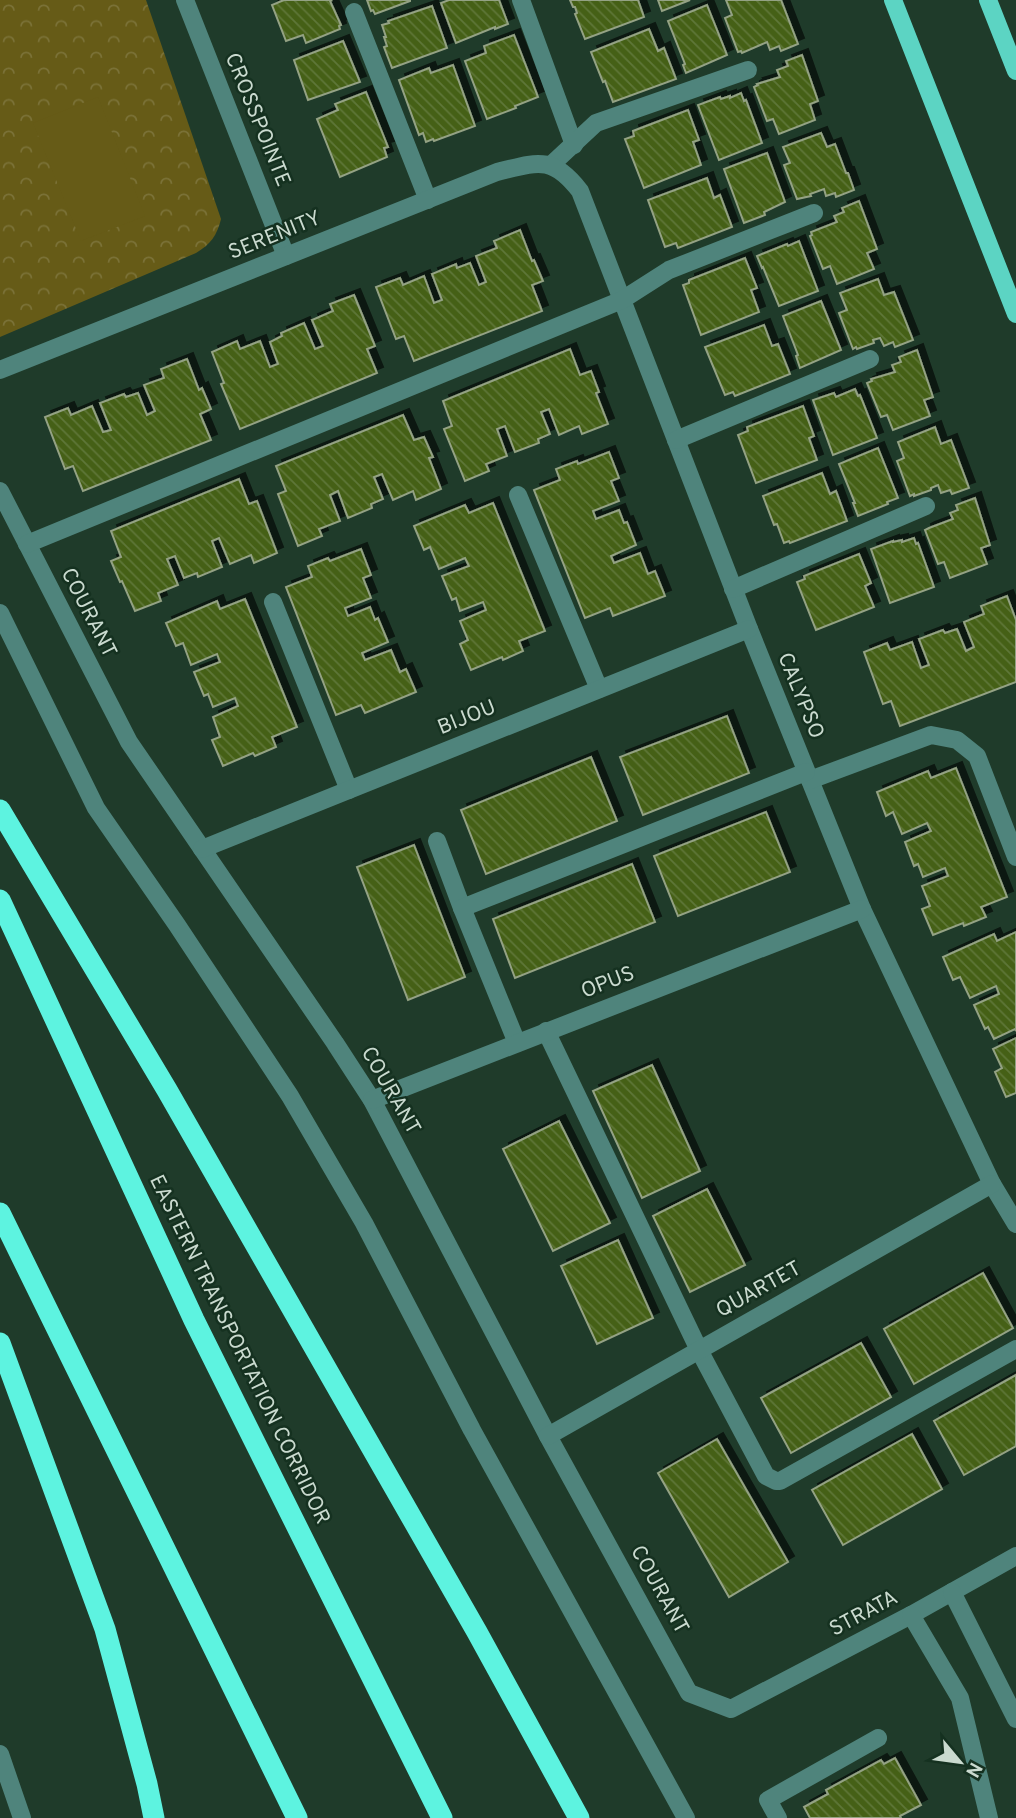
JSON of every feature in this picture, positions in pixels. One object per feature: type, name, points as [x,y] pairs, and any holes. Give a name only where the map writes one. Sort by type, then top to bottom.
[{"type":"highway","points":[[0,810],[181,1114],[477,1632],[579,1818]]},
{"type":"highway","name":"EASTERN TRANSPORTATION CORRIDOR","points":[[0,900],[194,1320],[442,1818]]},
{"type":"highway","points":[[0,1213],[297,1818]]},
{"type":"highway","points":[[0,1343],[105,1629],[154,1818]]},
{"type":"main road","points":[[893,0],[1016,314]]},
{"type":"main road","points":[[988,0],[1016,71]]},
{"type":"street","name":"CROSSPOINTE","points":[[185,0],[286,256]]},
{"type":"street","points":[[521,0],[574,145]]},
{"type":"street","points":[[354,12],[428,200]]},
{"type":"street","points":[[551,165],[596,124],[748,70]]},
{"type":"street","name":"SERENITY","points":[[0,370],[497,172],[534,163],[551,165]]},
{"type":"street","name":"CALYPSO","points":[[551,165],[568,175],[580,191],[733,589],[862,909],[992,1184],[1016,1224]]},
{"type":"street","points":[[27,544],[622,300],[669,271],[814,213]]},
{"type":"street","points":[[676,440],[870,359]]},
{"type":"street","name":"COURANT","points":[[0,491],[129,742],[372,1100],[548,1436],[689,1693],[731,1709]]},
{"type":"street","points":[[518,495],[599,689]]},
{"type":"street","points":[[733,589],[926,506]]},
{"type":"street","points":[[273,602],[349,790]]},
{"type":"street","points":[[0,613],[96,808],[290,1096],[364,1223],[485,1454],[686,1818]]},
{"type":"street","name":"BIJOU","points":[[202,849],[749,629]]},
{"type":"street","points":[[462,908],[808,776],[932,735],[957,740],[977,756],[1016,857]]},
{"type":"street","points":[[437,841],[517,1043]]},
{"type":"street","name":"OPUS","points":[[372,1100],[862,909]]},
{"type":"street","points":[[546,1031],[699,1350],[766,1476],[780,1481],[1016,1349]]},
{"type":"street","name":"QUARTET","points":[[548,1436],[992,1184]]},
{"type":"street","name":"STRATA","points":[[731,1709],[911,1615],[1016,1556]]},
{"type":"street","points":[[952,1592],[1016,1719]]},
{"type":"street","points":[[911,1615],[960,1698],[989,1818]]},
{"type":"street","points":[[778,1818],[768,1800],[878,1738]]},
{"type":"street","points":[[0,1754],[23,1818]]},
{"type":"green space","points":[[0,0],[146,0],[221,219],[213,239],[196,253],[0,337]]},
{"type":"green space","points":[[98,97],[145,216],[81,241],[33,123]]},
{"type":"building","points":[[284,0],[332,0],[330,1],[341,25],[340,29],[306,43],[303,35],[286,41],[272,5]]},
{"type":"building","points":[[367,0],[410,0],[410,1],[375,14]]},
{"type":"building","points":[[449,0],[499,0],[508,24],[456,43],[441,3]]},
{"type":"building","points":[[570,0],[638,0],[644,17],[585,39],[575,7]]},
{"type":"building","points":[[658,0],[690,0],[662,11]]},
{"type":"building","points":[[726,0],[781,0],[798,44],[781,51],[779,46],[770,50],[767,42],[742,53],[738,52],[725,18],[732,15]]},
{"type":"building","points":[[707,5],[727,55],[686,73],[668,21]]},
{"type":"building","points":[[432,6],[447,48],[392,68],[384,47],[387,46],[382,25]]},
{"type":"building","points":[[649,29],[658,51],[664,48],[676,79],[613,102],[591,52]]},
{"type":"building","points":[[514,35],[538,97],[487,119],[465,61],[486,53],[484,46]]},
{"type":"building","points":[[343,41],[360,82],[308,100],[294,60]]},
{"type":"building","points":[[802,55],[818,101],[810,104],[815,120],[779,134],[773,119],[767,121],[754,87],[780,77],[777,70],[788,66],[786,61]]},
{"type":"building","points":[[453,65],[475,126],[426,142],[423,133],[419,135],[399,80],[429,68],[431,73]]},
{"type":"building","points":[[366,92],[388,147],[384,148],[387,157],[340,177],[317,119],[338,110],[335,104]]},
{"type":"building","points":[[741,93],[762,143],[719,160],[698,105]]},
{"type":"building","points":[[688,110],[699,140],[693,142],[701,165],[644,188],[625,139],[634,136],[633,131]]},
{"type":"building","points":[[821,133],[827,147],[835,144],[854,190],[836,197],[835,193],[826,196],[824,189],[797,199],[784,165],[790,163],[783,147]]},
{"type":"building","points":[[767,153],[785,202],[764,212],[765,215],[744,223],[724,169]]},
{"type":"building","points":[[707,178],[714,198],[720,195],[732,227],[678,248],[676,243],[665,247],[648,200]]},
{"type":"building","points":[[859,201],[877,249],[867,253],[874,269],[837,284],[830,266],[823,269],[810,236],[811,232],[837,222],[834,216],[844,212],[842,208]]},
{"type":"building","points":[[520,230],[543,281],[532,285],[542,311],[414,361],[404,336],[396,339],[376,287],[400,278],[403,285],[424,276],[434,303],[442,300],[432,274],[456,264],[457,268],[470,263],[479,285],[486,282],[476,256],[497,248],[494,241]]},
{"type":"building","points":[[799,241],[818,291],[779,306],[757,256]]},
{"type":"building","points":[[745,258],[757,288],[751,290],[759,312],[701,335],[683,285],[689,283],[689,280]]},
{"type":"building","points":[[878,279],[884,295],[894,292],[913,340],[895,347],[893,342],[884,346],[880,338],[873,340],[874,343],[853,349],[839,313],[847,310],[840,293]]},
{"type":"building","points":[[354,295],[375,346],[367,349],[377,373],[240,429],[221,384],[224,383],[212,352],[237,341],[240,349],[260,341],[270,367],[278,364],[270,342],[282,336],[281,333],[304,323],[315,349],[323,346],[312,320],[333,311],[330,304]]},
{"type":"building","points":[[821,301],[841,350],[800,368],[796,356],[798,355],[783,316]]},
{"type":"building","points":[[764,325],[772,346],[778,344],[790,374],[735,396],[733,392],[725,395],[705,347]]},
{"type":"building","points":[[570,349],[580,375],[591,371],[608,424],[582,434],[579,426],[559,435],[549,409],[541,412],[550,434],[538,439],[539,443],[515,452],[505,426],[497,429],[507,456],[486,464],[489,471],[465,481],[444,429],[452,426],[443,401]]},
{"type":"building","points":[[917,350],[933,397],[924,400],[930,416],[893,430],[887,415],[881,417],[867,383],[872,381],[871,379],[895,372],[892,365],[901,362],[899,357]]},
{"type":"building","points":[[187,359],[199,390],[202,388],[211,409],[200,414],[211,440],[83,491],[73,466],[65,469],[45,417],[68,408],[71,415],[92,406],[103,432],[111,430],[100,403],[124,394],[126,397],[138,393],[147,415],[155,411],[144,385],[164,378],[161,369]]},
{"type":"building","points":[[855,389],[858,396],[860,395],[877,438],[833,455],[813,400],[834,393],[836,397]]},
{"type":"building","points":[[803,406],[814,436],[809,438],[817,460],[756,483],[738,435],[748,431],[747,427]]},
{"type":"building","points":[[403,415],[414,440],[424,437],[433,457],[429,458],[441,489],[416,500],[413,491],[393,500],[382,474],[374,477],[383,499],[371,504],[372,508],[348,518],[338,491],[330,495],[340,521],[319,529],[322,536],[298,546],[278,494],[286,491],[276,466]]},
{"type":"building","points":[[935,427],[941,444],[951,440],[969,488],[952,494],[950,490],[941,493],[938,485],[910,496],[897,461],[904,458],[898,442]]},
{"type":"building","points":[[878,448],[898,498],[858,516],[839,464]]},
{"type":"building","points":[[609,452],[619,478],[611,481],[619,501],[593,511],[596,519],[619,510],[636,545],[611,556],[614,563],[640,553],[648,574],[655,571],[665,596],[613,616],[610,608],[585,618],[534,490],[560,480],[556,469]]},
{"type":"building","points":[[822,473],[830,494],[836,491],[847,521],[784,543],[763,496]]},
{"type":"building","points":[[239,479],[249,504],[257,501],[277,553],[254,563],[251,555],[230,564],[219,538],[212,541],[222,567],[198,577],[197,573],[184,578],[175,556],[167,559],[178,585],[158,593],[161,601],[135,611],[111,561],[121,557],[111,531]]},
{"type":"building","points":[[975,498],[990,545],[981,548],[987,564],[950,578],[944,562],[938,564],[925,530],[953,519],[950,513],[958,510],[956,505]]},
{"type":"building","points":[[493,503],[545,631],[519,641],[523,651],[471,670],[460,644],[468,640],[460,621],[486,610],[483,602],[460,611],[456,598],[452,600],[442,576],[469,566],[465,558],[439,569],[430,547],[424,550],[414,526],[465,505],[469,513]]},
{"type":"building","points":[[914,538],[934,587],[890,603],[871,549],[893,541],[902,542]]},
{"type":"building","points":[[361,549],[371,575],[363,578],[371,598],[345,608],[348,616],[370,607],[388,642],[362,653],[365,660],[391,650],[400,672],[406,669],[416,692],[365,713],[361,705],[336,715],[286,587],[312,577],[308,566]]},
{"type":"building","points":[[859,554],[871,583],[865,586],[874,607],[816,630],[797,582],[805,579],[804,576]]},
{"type":"building","points":[[1007,596],[1016,620],[1016,682],[900,726],[891,701],[883,704],[864,652],[887,643],[890,650],[912,642],[921,668],[929,665],[919,639],[943,630],[945,633],[957,629],[966,651],[974,647],[964,622],[984,614],[981,606]]},
{"type":"building","points":[[245,599],[297,727],[272,737],[276,747],[255,756],[253,753],[223,766],[212,740],[220,737],[213,717],[238,706],[235,698],[213,707],[208,694],[204,696],[194,672],[220,662],[217,654],[191,665],[183,643],[176,646],[166,623],[217,601],[220,609]]},
{"type":"building","points":[[727,716],[749,773],[643,815],[620,757]]},
{"type":"building","points":[[591,757],[617,821],[486,874],[461,810]]},
{"type":"building","points":[[956,768],[1007,897],[981,907],[986,917],[933,935],[922,909],[930,906],[922,886],[948,876],[945,868],[923,877],[918,864],[914,866],[905,842],[931,831],[927,823],[902,834],[893,812],[886,816],[877,792],[928,771],[931,778]]},
{"type":"building","points":[[766,812],[790,872],[678,916],[654,856]]},
{"type":"building","points":[[414,845],[465,977],[408,1000],[357,867]]},
{"type":"building","points":[[632,864],[655,922],[515,978],[493,919]]},
{"type":"building","points":[[1016,932],[1016,1031],[1015,1029],[994,1039],[988,1027],[985,1029],[974,1005],[999,994],[996,986],[970,998],[960,977],[953,980],[943,957],[994,934],[997,941]]},
{"type":"building","points":[[1016,1038],[1016,1093],[1006,1097],[995,1072],[1002,1068],[993,1049]]},
{"type":"building","points":[[652,1065],[700,1171],[642,1198],[593,1091]]},
{"type":"building","points":[[559,1121],[610,1223],[553,1251],[503,1149]]},
{"type":"building","points":[[707,1189],[745,1265],[690,1292],[653,1216]]},
{"type":"building","points":[[618,1240],[653,1318],[597,1344],[561,1266]]},
{"type":"building","points":[[983,1273],[1013,1328],[914,1384],[884,1329]]},
{"type":"building","points":[[861,1343],[891,1397],[791,1453],[761,1398]]},
{"type":"building","points":[[1016,1375],[1016,1446],[964,1475],[934,1421]]},
{"type":"building","points":[[912,1434],[942,1489],[843,1545],[812,1490]]},
{"type":"building","points":[[717,1439],[788,1562],[729,1597],[658,1473]]},
{"type":"building","points":[[895,1758],[921,1805],[900,1816],[901,1818],[810,1818],[804,1807],[828,1794],[826,1790],[881,1760],[884,1764]]}]
